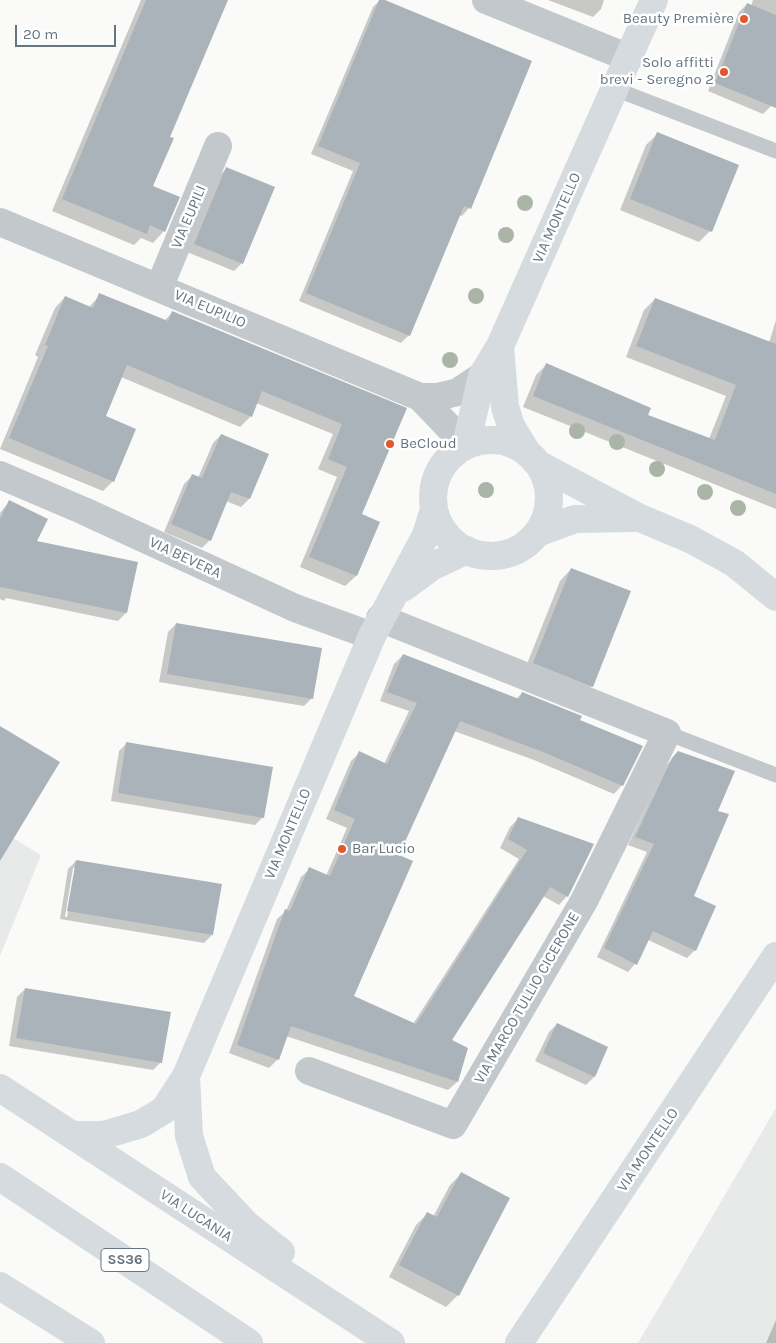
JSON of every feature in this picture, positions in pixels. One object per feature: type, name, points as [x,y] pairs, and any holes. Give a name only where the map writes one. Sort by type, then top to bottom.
[{"type":"main road","name":"VIA MONTELLO","points":[[466,445],[482,376],[500,346],[654,0]]},
{"type":"main road","name":"VIA MONTELLO","points":[[500,346],[504,407],[511,426],[533,458],[640,518],[690,539],[734,563],[776,597]]},
{"type":"main road","points":[[497,440],[516,445],[533,458],[546,479],[548,503],[546,517],[537,533],[514,551],[501,555],[485,556],[467,550],[448,537],[438,522],[434,509],[434,485],[439,473],[451,455],[466,445],[478,441],[497,440]]},
{"type":"main road","name":"VIA MONTELLO","points":[[72,1135],[104,1134],[140,1124],[164,1110],[186,1076],[376,627],[396,594],[426,535],[434,509]]},
{"type":"main road","name":"VIA MONTELLO","points":[[537,533],[574,519],[640,518]]},
{"type":"main road","name":"VIA MONTELLO","points":[[396,594],[433,566],[467,550]]},
{"type":"main road","name":"VIA MONTELLO","points":[[520,1343],[776,956]]},
{"type":"main road","name":"VIA MONTELLO","points":[[186,1076],[189,1136],[202,1177],[247,1225],[396,1343]]},
{"type":"main road","name":"VIA LUCANIA","points":[[0,1088],[391,1343]]},
{"type":"main road","name":"SS36","points":[[0,1178],[249,1343]]},
{"type":"main road","points":[[0,1286],[92,1343]]},
{"type":"street","points":[[486,0],[629,58]]},
{"type":"street","name":"VIA EUPILI","points":[[159,288],[218,146]]},
{"type":"street","name":"VIA EUPILIO","points":[[0,222],[420,397],[437,397],[458,392],[482,376]]},
{"type":"street","name":"VIA EUPILIO","points":[[420,397],[466,445]]},
{"type":"street","name":"VIA BEVERA","points":[[0,475],[84,511],[294,608],[376,627]]},
{"type":"street","points":[[376,627],[666,732]]},
{"type":"street","name":"VIA MARCO TULLIO CICERONE","points":[[309,1071],[453,1124],[584,901],[666,732]]},
{"type":"lane","points":[[615,89],[776,151]]},
{"type":"lane","points":[[666,732],[776,775]]},
{"type":"shaded area","points":[[0,830],[41,855],[0,956]]},
{"type":"shaded area","points":[[776,1108],[776,1343],[638,1343]]},
{"type":"building","points":[[146,0],[228,0],[170,137],[174,138],[153,186],[180,197],[165,232],[150,225],[147,234],[62,199]]},
{"type":"building","points":[[379,0],[385,0],[532,61],[471,209],[464,206],[410,336],[306,293],[360,163],[318,146]]},
{"type":"building","points":[[747,3],[776,15],[776,108],[715,83]]},
{"type":"building","points":[[657,132],[739,165],[712,232],[630,199]]},
{"type":"building","points":[[226,167],[275,187],[243,264],[194,244]]},
{"type":"building","points":[[99,293],[168,321],[172,311],[407,408],[362,514],[380,522],[357,576],[309,557],[347,467],[328,459],[342,424],[262,391],[252,417],[127,365],[106,416],[136,429],[114,482],[9,438],[48,346],[45,345],[65,296],[93,308]]},
{"type":"building","points":[[655,298],[776,344],[776,494],[533,396],[546,363],[651,408],[648,415],[715,440],[736,385],[636,346]]},
{"type":"building","points":[[221,434],[269,454],[250,499],[231,492],[211,541],[171,524],[192,474],[202,478]]},
{"type":"building","points":[[9,500],[48,519],[37,541],[138,562],[127,613],[0,587],[0,519]]},
{"type":"building","points":[[571,568],[631,591],[593,687],[533,663]]},
{"type":"building","points":[[176,623],[322,648],[313,699],[167,674]]},
{"type":"building","points":[[403,654],[519,699],[522,692],[582,716],[580,720],[643,746],[623,786],[543,752],[460,721],[399,855],[413,861],[354,996],[416,1024],[527,850],[508,839],[518,817],[594,844],[568,897],[550,887],[452,1040],[468,1048],[458,1082],[291,1026],[279,1060],[237,1045],[285,909],[290,911],[309,867],[330,876],[355,819],[334,810],[359,751],[387,764],[417,703],[387,692]]},
{"type":"building","points":[[0,726],[60,762],[0,861]]},
{"type":"building","points":[[126,742],[273,767],[264,818],[118,793]]},
{"type":"building","points":[[678,751],[735,771],[718,811],[729,814],[694,896],[716,906],[696,951],[653,931],[637,965],[604,948],[654,844],[635,837],[672,758]]},
{"type":"building","points":[[76,860],[222,884],[213,935],[67,911]]},
{"type":"building","points":[[25,988],[171,1012],[162,1063],[16,1038]]},
{"type":"building","points":[[557,1023],[608,1047],[595,1077],[543,1053]]},
{"type":"building","points":[[461,1172],[510,1198],[459,1296],[399,1265],[427,1212],[437,1217]]},
{"type":"place","name":"Beauty Première","points":[[744,19]]},
{"type":"place","name":"Solo affitti brevi - Seregno 2","points":[[724,72]]},
{"type":"place","name":"BeCloud","points":[[390,444]]},
{"type":"place","name":"Bar Lucio","points":[[342,849]]}]
